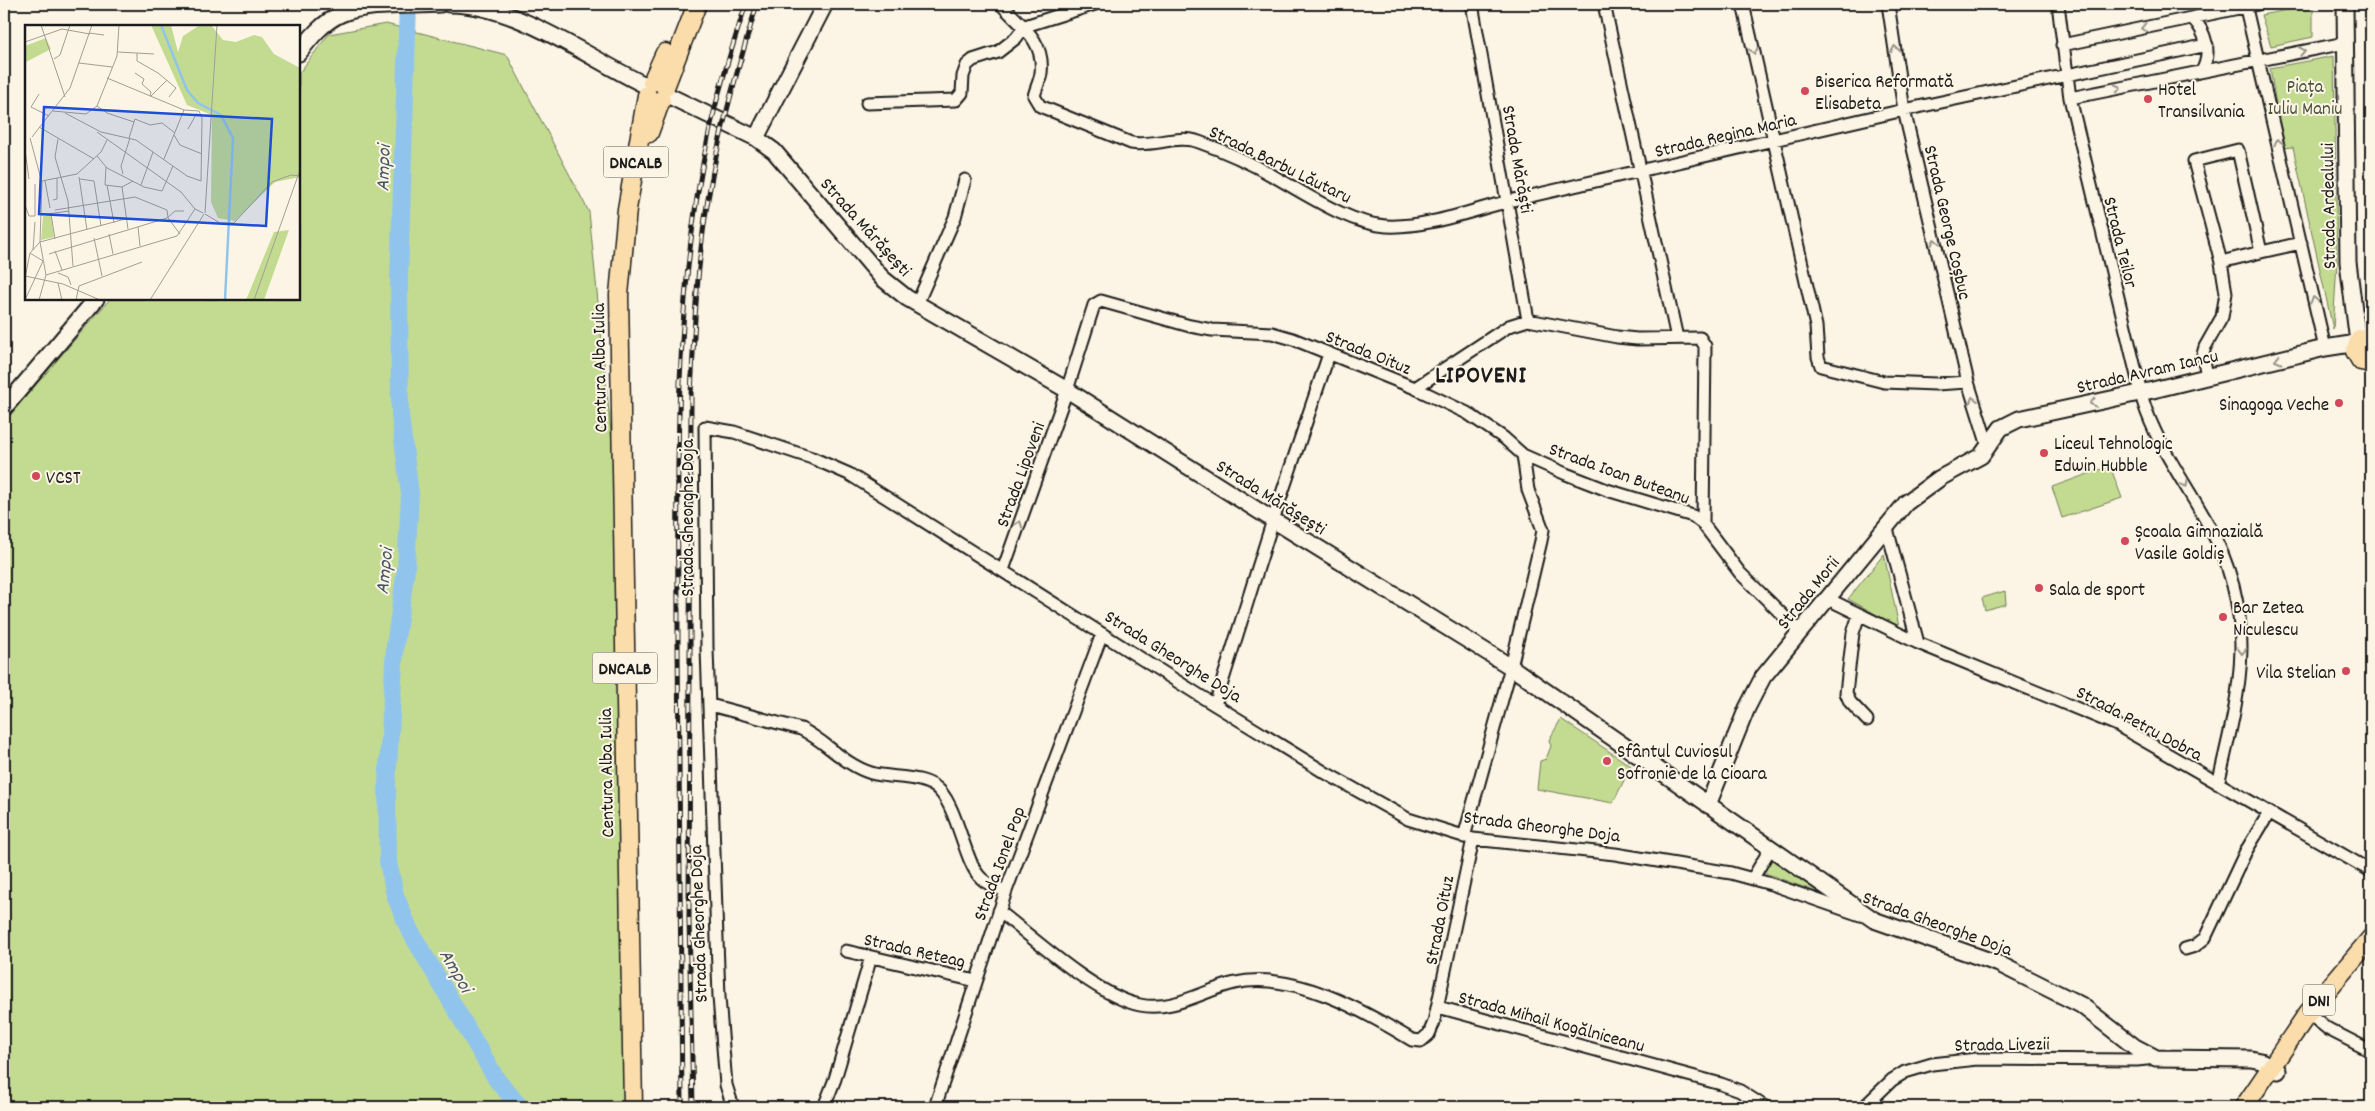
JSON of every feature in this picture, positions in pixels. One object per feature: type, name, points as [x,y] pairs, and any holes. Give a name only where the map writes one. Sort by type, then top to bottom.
[{"type":"main road","name":"Centura Alba Iulia","points":[[633,1107],[618,295],[626,228],[656,91],[690,4]]},
{"type":"main road","name":"Centura Alba Iulia","points":[[656,91],[697,4]]},
{"type":"main road","points":[[2364,339],[2356,355],[2369,367]]},
{"type":"main road","name":"DN1","points":[[2244,1107],[2371,938]]},
{"type":"main road","name":"DN1","points":[[2311,1016],[2371,950]]},
{"type":"main road","name":"DN1","points":[[2254,1107],[2275,1068]]},
{"type":"street","points":[[300,52],[319,28],[340,14],[367,8],[440,4]]},
{"type":"street","name":"Strada Mărășești","points":[[449,4],[480,6],[526,22],[656,91],[756,138],[786,164],[882,278],[918,304],[1067,390],[1511,667],[1874,920]]},
{"type":"street","points":[[756,138],[825,4]]},
{"type":"street","name":"Strada Barbu Lăutaru","points":[[1001,4],[1034,37],[1041,60],[1041,74],[1034,96],[1040,106],[1131,143],[1144,145],[1182,140],[1198,141],[1258,168],[1336,210],[1372,224],[1385,226],[1418,223],[1508,201]]},
{"type":"street","points":[[867,103],[960,98],[963,76],[967,65],[973,60],[998,52],[1016,38],[1025,26],[1095,4]]},
{"type":"street","name":"Strada Mărăști","points":[[1472,4],[1528,320]]},
{"type":"street","points":[[1415,388],[1509,326],[1528,320],[1617,337],[1676,338],[1642,171],[1604,4]]},
{"type":"street","points":[[1743,4],[1816,326],[1818,357],[1821,366],[1884,382],[1936,384],[1968,382]]},
{"type":"street","name":"Strada George Coșbuc","points":[[1888,4],[1904,110],[1968,382],[1988,446]]},
{"type":"street","points":[[2058,4],[2070,98],[2345,43]]},
{"type":"street","points":[[2062,45],[2258,4]]},
{"type":"street","name":"Strada Ardealului","points":[[2345,4],[2348,262],[2350,296],[2355,319],[2364,339]]},
{"type":"street","points":[[2246,5],[2302,243],[2331,347]]},
{"type":"street","points":[[2202,71],[2206,65],[2208,26],[2217,13]]},
{"type":"street","points":[[2192,18],[2200,27],[2214,59],[2226,67]]},
{"type":"street","points":[[2066,74],[2207,45]]},
{"type":"street","name":"Strada Regina Maria","points":[[1508,201],[2066,74]]},
{"type":"street","name":"Strada Teilor","points":[[2070,98],[2141,393],[2154,430],[2220,546],[2238,599],[2242,628],[2241,667],[2236,704],[2218,784]]},
{"type":"street","points":[[2207,377],[2204,354],[2205,346],[2222,317],[2225,305],[2224,278],[2194,161],[2238,150],[2261,252]]},
{"type":"street","points":[[918,304],[955,217],[965,180]]},
{"type":"street","points":[[2221,262],[2302,243]]},
{"type":"street","points":[[4,408],[95,300]]},
{"type":"street","name":"Strada Oituz","points":[[1067,390],[1097,302],[1212,330],[1272,333],[1415,388],[1467,413],[1504,438],[1523,455],[1528,490],[1543,530],[1468,838],[1438,1007]]},
{"type":"street","points":[[2331,347],[2355,319]]},
{"type":"street","name":"Strada Ioan Buteanu","points":[[1676,338],[1696,338],[1703,340],[1705,346],[1703,524]]},
{"type":"street","name":"Strada Avram Iancu","points":[[1988,446],[2002,428],[2019,419],[2141,393],[2364,339]]},
{"type":"street","points":[[1215,705],[1273,520],[1329,354]]},
{"type":"street","name":"Strada Lipoveni","points":[[1003,570],[1067,390]]},
{"type":"street","name":"Strada Gheorghe Doja","points":[[733,1107],[726,1085],[719,997],[707,649],[705,427],[734,432],[832,465],[1003,570],[1215,705],[1392,811],[1421,824],[1468,838],[1614,854],[1753,878],[1999,964],[2081,1005],[2135,1047],[2156,1058],[2251,1059],[2275,1068]]},
{"type":"street","name":"Strada Morii","points":[[1708,805],[1755,689],[1886,525],[1906,503],[1927,486],[1981,456],[1988,446]]},
{"type":"street","name":"Strada Ioan Buteanu","points":[[1523,455],[1606,490],[1693,516],[1703,524],[1740,572],[1800,632]]},
{"type":"street","points":[[1886,525],[1918,643]]},
{"type":"street","name":"Strada Petru Dobra","points":[[1828,599],[1918,643],[2094,714],[2371,871]]},
{"type":"street","points":[[1859,615],[1853,633],[1846,693],[1850,702],[1867,720]]},
{"type":"street","name":"Strada Ionel Pop","points":[[935,1107],[1006,891],[1102,634]]},
{"type":"street","points":[[710,705],[800,729],[812,735],[864,771],[926,782],[939,789],[950,806],[974,869],[981,879],[1006,891]]},
{"type":"street","points":[[2185,948],[2195,946],[2205,938],[2246,850],[2270,813]]},
{"type":"street","points":[[1753,878],[1770,849]]},
{"type":"street","name":"Strada Mihail Kogălniceanu","points":[[999,911],[1082,975],[1122,1000],[1138,1005],[1163,1006],[1236,982],[1266,980],[1307,990],[1354,1006],[1412,1040],[1421,1041],[1429,1034],[1438,1007],[1721,1084],[1740,1091],[1765,1107]]},
{"type":"street","name":"Strada Reteag","points":[[846,951],[976,981]]},
{"type":"street","points":[[824,1107],[835,1079],[871,957]]},
{"type":"street","points":[[2311,1016],[2343,1038],[2371,1051]]},
{"type":"street","name":"Strada Livezii","points":[[1864,1107],[1892,1080],[1905,1072],[1932,1064],[1977,1059],[2137,1060],[2156,1058]]},
{"type":"green space","name":"Piața Iuliu Maniu","points":[[2313,5],[2313,37],[2271,46],[2261,15]]},
{"type":"green space","points":[[386,24],[507,55],[589,212],[612,442],[623,864],[625,1107],[4,1107],[4,414],[20,403],[109,300],[300,300],[300,72],[329,34]]},
{"type":"green space","name":"Piața Iuliu Maniu","points":[[2334,56],[2337,262],[2333,329],[2293,147],[2283,148],[2270,68]]},
{"type":"green space","points":[[2110,466],[2122,498],[2062,518],[2052,487]]},
{"type":"green space","points":[[1884,554],[1899,627],[1848,599]]},
{"type":"green space","points":[[2005,591],[2006,604],[1985,610],[1982,598]]},
{"type":"green space","points":[[1561,719],[1631,766],[1613,803],[1537,789],[1540,761],[1546,759],[1551,746],[1549,740]]},
{"type":"green space","points":[[1770,856],[1821,889],[1819,893],[1762,872]]},
{"type":"waterway","name":"Ampoi","points":[[408,4],[399,278],[400,416],[410,494],[406,569],[395,646],[387,785],[388,862],[395,895],[409,929],[497,1080],[520,1107]]},
{"type":"railway","points":[[682,1107],[678,644],[680,379],[690,246],[700,181],[713,116],[746,4]]},
{"type":"railway","points":[[693,1107],[689,919],[691,395],[695,321],[701,247],[712,174],[730,100],[757,4]]},
{"type":"place","name":"Biserica Reformată Elisabeta","points":[[1805,91]]},
{"type":"place","name":"Hotel Transilvania","points":[[2148,99]]},
{"type":"place","name":"Sinagoga Veche","points":[[2339,403]]},
{"type":"place","name":"Liceul Tehnologic Edwin Hubble","points":[[2044,453]]},
{"type":"place","name":"VCST","points":[[36,476]]},
{"type":"place","name":"Școala Gimnazială Vasile Goldiș","points":[[2125,541]]},
{"type":"place","name":"Sala de sport","points":[[2039,588]]},
{"type":"place","name":"Bar Zetea Niculescu","points":[[2223,617]]},
{"type":"place","name":"Vila Stelian","points":[[2346,671]]},
{"type":"place","name":"Sfântul Cuviosul Sofronie de la Cioara","points":[[1607,761]]},
{"type":"district","name":"LIPOVENI","points":[[1481,374]]}]
